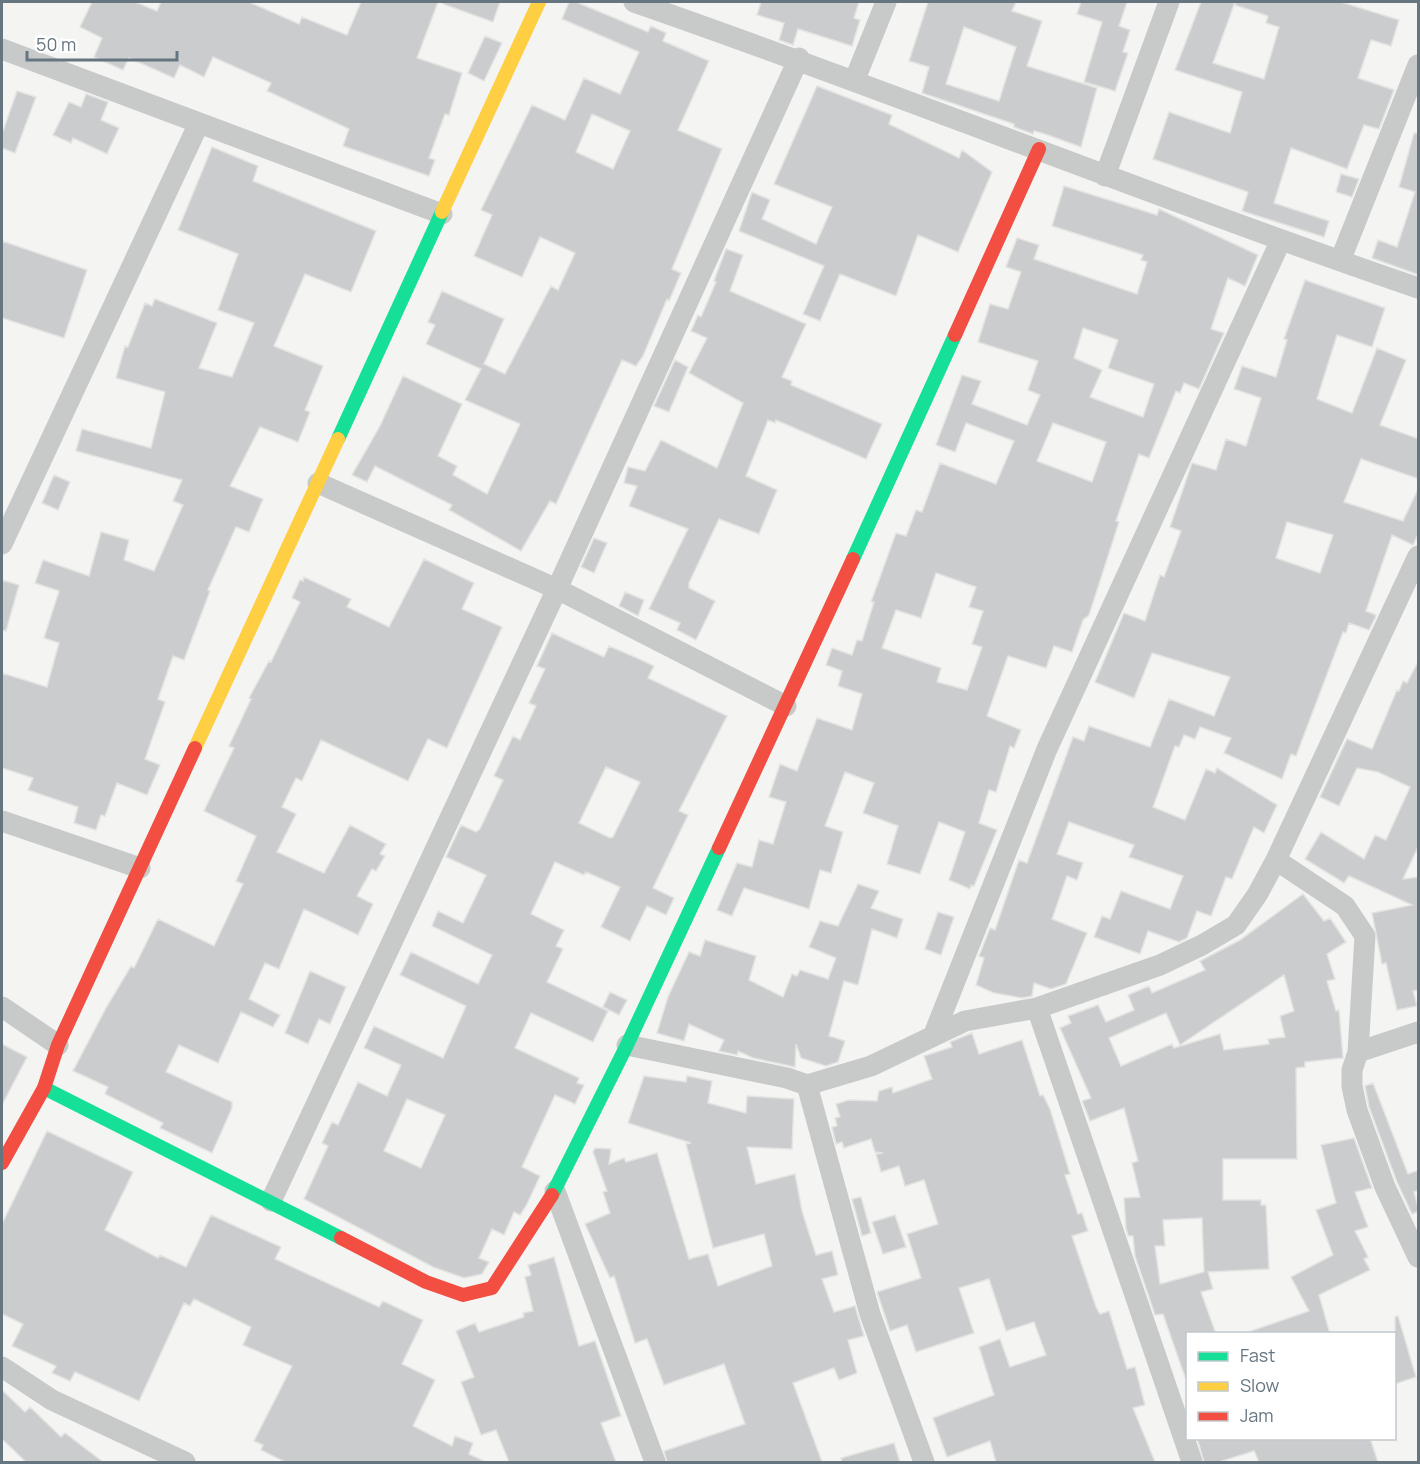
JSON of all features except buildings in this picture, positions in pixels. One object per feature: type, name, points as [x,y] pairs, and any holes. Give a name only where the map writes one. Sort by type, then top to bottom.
[{"type":"street","points":[[2,1163],[44,1088],[58,1045],[539,2]]},
{"type":"street","points":[[634,2],[799,58],[1106,176],[1419,288]]},
{"type":"street","points":[[855,79],[886,2]]},
{"type":"street","points":[[1106,176],[1169,2]]},
{"type":"street","points":[[2,48],[442,214]]},
{"type":"street","points":[[271,1201],[557,589],[799,58]]},
{"type":"street","points":[[1340,261],[1419,65]]},
{"type":"street","points":[[2,543],[199,123]]},
{"type":"street","points":[[44,1088],[271,1201],[426,1282],[463,1295],[492,1288],[555,1191],[627,1045],[786,706],[1039,149]]},
{"type":"street","points":[[934,1034],[1047,749],[1281,240]]},
{"type":"street","points":[[318,483],[557,589],[786,706]]},
{"type":"street","points":[[627,1045],[787,1078],[807,1085],[871,1066],[965,1021],[1037,1008],[1160,965],[1202,945],[1236,925],[1257,895],[1276,860],[1419,556]]},
{"type":"street","points":[[2,821],[140,868]]},
{"type":"street","points":[[1276,860],[1345,906],[1365,936],[1358,1052],[1352,1070],[1357,1110],[1385,1187],[1419,1257]]},
{"type":"street","points":[[2,1007],[58,1045]]},
{"type":"street","points":[[1037,1008],[1192,1462]]},
{"type":"street","points":[[1358,1052],[1419,1032]]},
{"type":"street","points":[[807,1085],[870,1314],[924,1462]]},
{"type":"street","points":[[555,1191],[655,1462]]},
{"type":"street","points":[[2,1367],[52,1400],[186,1462]]},
{"type":"traffic: fast","points":[[338,439],[442,212]]},
{"type":"traffic: fast","points":[[853,559],[955,335]]},
{"type":"traffic: fast","points":[[552,1195],[627,1045],[719,848]]},
{"type":"traffic: fast","points":[[44,1088],[341,1238]]},
{"type":"traffic: slow","points":[[442,212],[539,2]]},
{"type":"traffic: slow","points":[[195,748],[338,439]]},
{"type":"traffic: jam","points":[[955,335],[1039,149]]},
{"type":"traffic: jam","points":[[719,848],[853,559]]},
{"type":"traffic: jam","points":[[2,1163],[44,1088],[58,1045],[195,748]]},
{"type":"traffic: jam","points":[[341,1238],[426,1282],[463,1295],[492,1288],[552,1195]]}]
